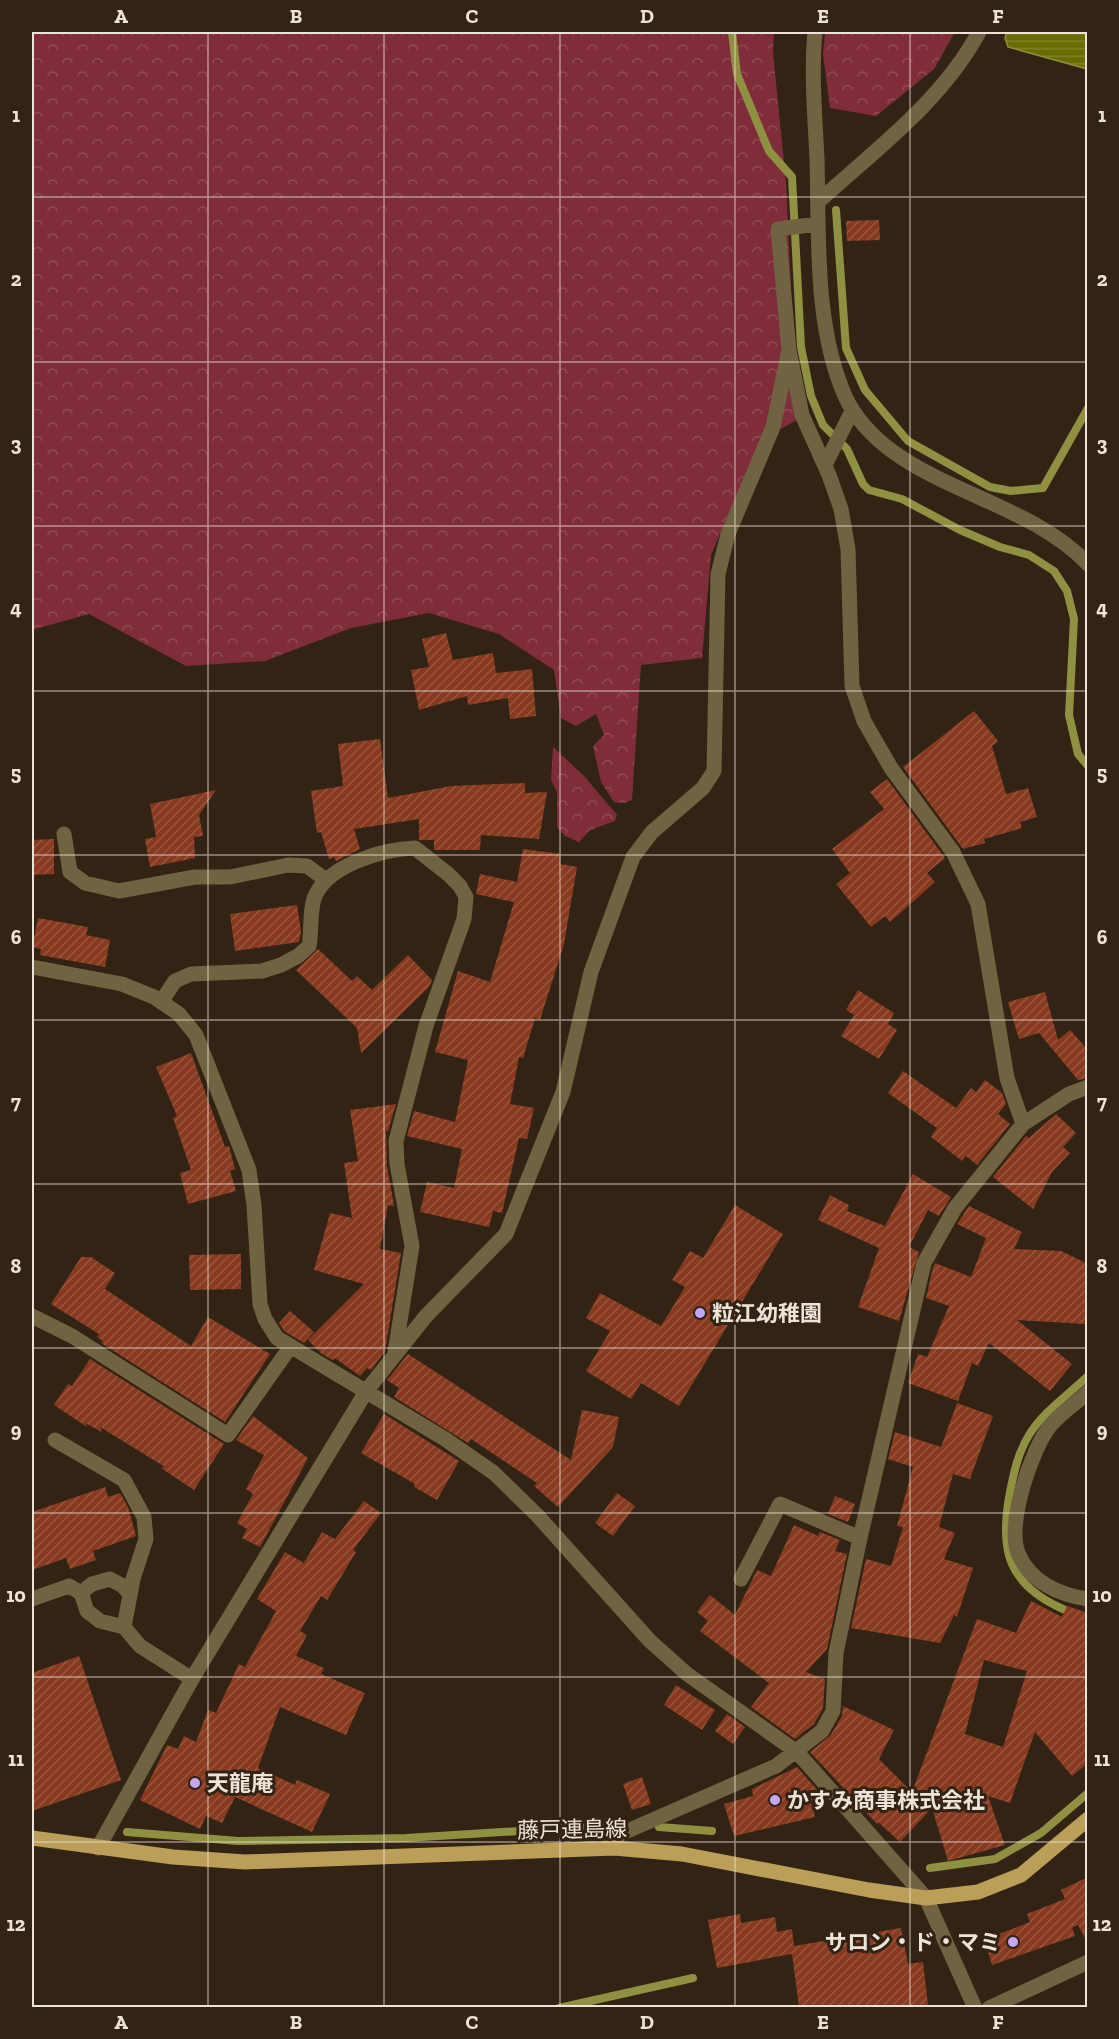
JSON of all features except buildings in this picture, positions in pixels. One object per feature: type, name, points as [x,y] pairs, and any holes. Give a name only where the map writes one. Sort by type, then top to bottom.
[{"type":"main road","name":"藤戸連島線","points":[[32,1838],[98,1848],[245,1862],[614,1848],[682,1854],[869,1890],[926,1898],[978,1892],[1021,1875],[1088,1819]]},
{"type":"street","points":[[814,32],[818,224],[825,327],[837,378],[852,411],[892,451],[953,486],[1036,526],[1076,552],[1088,564]]},
{"type":"street","points":[[818,202],[942,87],[965,58],[979,32]]},
{"type":"street","points":[[818,224],[778,229],[789,350],[802,415],[825,465],[841,509],[848,549],[852,686],[864,721],[891,768],[953,852],[978,904],[1007,1078],[1023,1124]]},
{"type":"street","points":[[98,1848],[192,1679],[367,1390],[426,1316],[506,1234],[562,1092],[591,972],[633,857],[652,832],[703,788],[714,771],[718,574],[728,534],[772,427],[789,350]]},
{"type":"street","points":[[825,465],[852,411]]},
{"type":"street","points":[[64,834],[70,872],[85,883],[119,891],[195,878],[230,877],[288,865],[308,866],[326,880]]},
{"type":"street","points":[[162,1002],[175,981],[190,974],[262,971],[298,956],[309,946],[315,896],[326,880],[351,865],[401,849],[416,848],[460,886],[466,897],[464,919],[426,1026],[396,1141],[397,1164],[412,1246],[394,1355]]},
{"type":"street","points":[[32,968],[122,984],[162,1002],[179,1014],[196,1035],[241,1143],[249,1170],[254,1205],[260,1304],[264,1319],[277,1338],[367,1390],[494,1473],[537,1515],[650,1641],[687,1674],[797,1752],[926,1898],[975,2007]]},
{"type":"street","points":[[614,1848],[616,1836],[776,1766],[822,1731],[833,1711],[836,1653],[860,1538],[924,1263],[955,1208],[1023,1124],[1069,1094],[1088,1087]]},
{"type":"street","points":[[32,1316],[72,1336],[228,1435],[291,1346]]},
{"type":"street","points":[[1088,1392],[1051,1424],[1034,1449],[1023,1484],[1016,1534],[1018,1553],[1035,1576],[1051,1590],[1088,1599]]},
{"type":"street","points":[[55,1440],[124,1480],[144,1517],[146,1539],[129,1593],[124,1627]]},
{"type":"street","points":[[741,1579],[780,1504],[860,1538]]},
{"type":"street","points":[[81,1593],[92,1584],[110,1579],[123,1586],[129,1593]]},
{"type":"street","points":[[32,1599],[69,1586],[81,1593],[87,1611],[100,1621],[124,1627],[140,1646],[192,1679]]},
{"type":"street","points":[[989,2007],[1088,1962]]},
{"type":"green space","points":[[32,32],[774,32],[773,53],[786,182],[797,420],[760,440],[711,555],[702,658],[641,665],[632,800],[624,803],[614,802],[601,782],[593,746],[604,735],[596,714],[576,726],[561,718],[554,670],[499,634],[429,613],[351,628],[265,661],[186,666],[89,614],[32,630]]},
{"type":"green space","points":[[825,32],[955,32],[934,69],[876,116],[830,108],[823,54]]},
{"type":"green space","points":[[553,747],[584,776],[617,815],[615,821],[590,830],[579,842],[565,836],[557,827],[557,792],[551,780]]},
{"type":"shaded area","points":[[1007,32],[1087,32],[1087,69],[1008,47],[1005,38]]},
{"type":"waterway","points":[[732,32],[737,74],[769,151],[792,177],[801,347],[811,396],[823,425],[847,449],[863,484],[869,490],[902,499],[960,530],[1000,547],[1029,555],[1054,571],[1067,591],[1074,619],[1069,715],[1078,754],[1088,766]]},
{"type":"waterway","points":[[836,210],[846,348],[865,390],[908,441],[990,487],[1011,491],[1043,488],[1088,408]]},
{"type":"waterway","points":[[1063,1609],[1044,1599],[1019,1576],[1011,1562],[1007,1547],[1007,1512],[1017,1463],[1029,1435],[1049,1411],[1088,1376]]},
{"type":"waterway","points":[[930,1868],[995,1859],[1041,1833],[1088,1793]]},
{"type":"waterway","points":[[127,1832],[238,1841],[406,1838],[616,1825]]},
{"type":"waterway","points":[[659,1827],[712,1831]]},
{"type":"waterway","points":[[559,2008],[693,1978]]},
{"type":"place","name":"粒江幼稚園","points":[[700,1313]]},
{"type":"place","name":"天龍庵","points":[[195,1783]]},
{"type":"place","name":"かすみ商事株式会社","points":[[775,1800]]},
{"type":"place","name":"サロン・ド・マミ","points":[[1013,1942]]}]
